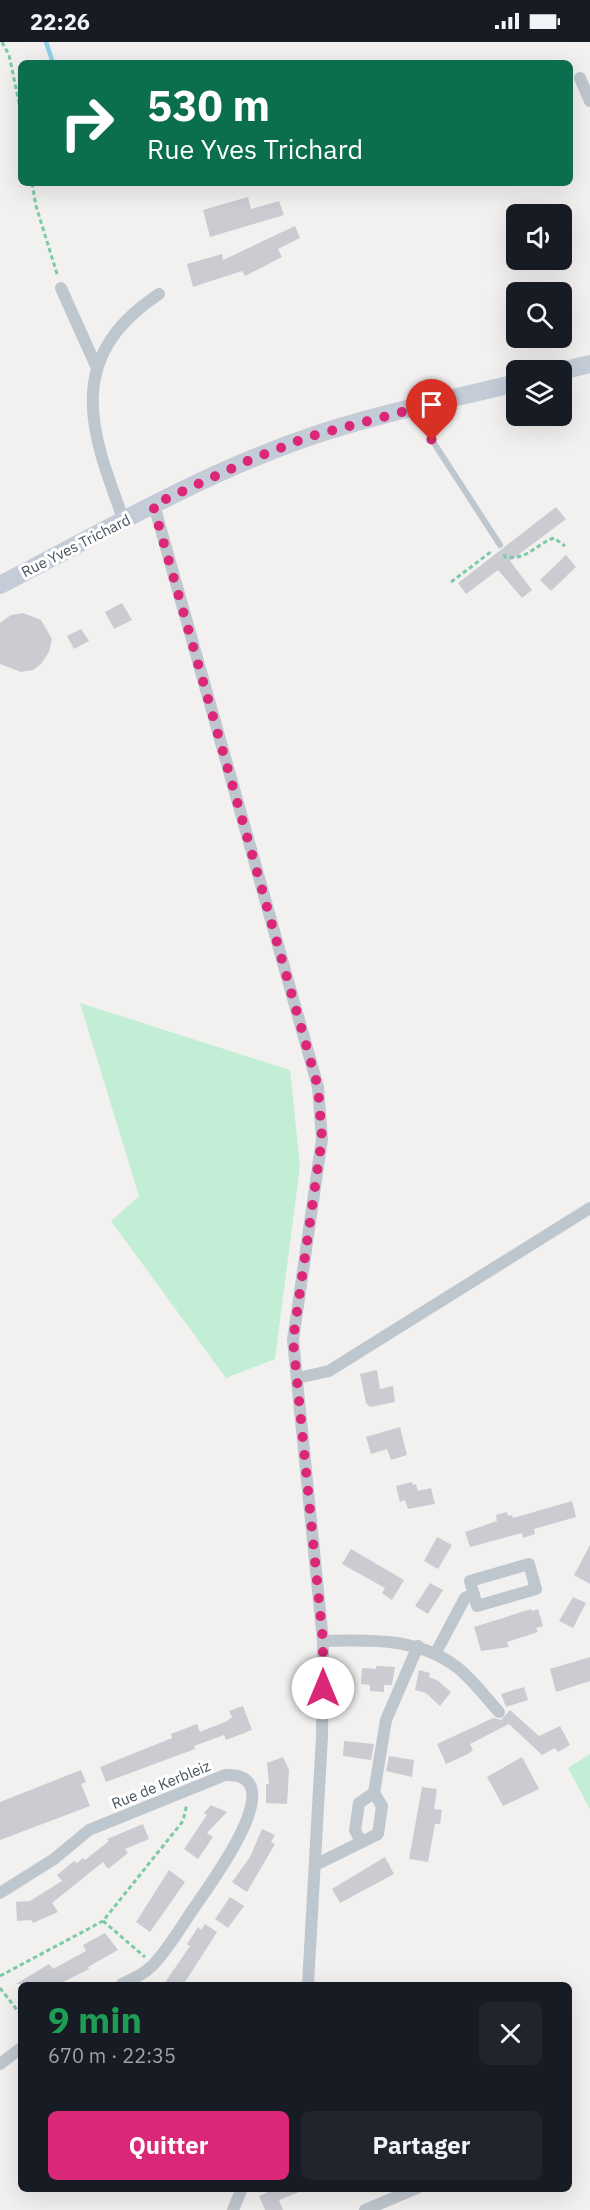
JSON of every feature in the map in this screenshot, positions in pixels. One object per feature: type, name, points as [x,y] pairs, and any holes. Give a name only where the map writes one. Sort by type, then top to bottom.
[{"type":"main road","points":[[572,368],[590,364]]},
{"type":"main road","name":"Rue Yves Trichard","points":[[0,585],[153,505],[250,460],[308,437],[506,386]]},
{"type":"street","points":[[580,78],[590,101]]},
{"type":"street","points":[[61,288],[96,366],[94,432],[99,456],[124,521]]},
{"type":"street","points":[[96,366],[134,310],[159,294]]},
{"type":"street","points":[[153,505],[318,1087],[322,1138],[293,1340],[323,1641],[322,1736],[308,1982]]},
{"type":"street","points":[[298,1378],[329,1371],[590,1208]]},
{"type":"street","points":[[529,1564],[536,1589],[477,1606],[474,1594],[470,1581],[529,1564]]},
{"type":"street","points":[[435,1654],[465,1598],[474,1594]]},
{"type":"street","points":[[323,1641],[377,1640],[418,1646],[459,1668],[499,1712]]},
{"type":"street","points":[[315,1865],[378,1833],[382,1806],[374,1793],[386,1720],[418,1646]]},
{"type":"street","name":"Rue de Kerbleiz","points":[[0,1893],[54,1860],[89,1830],[225,1775],[236,1774],[245,1778],[251,1788],[249,1814],[235,1848],[154,1964],[125,1982]]},
{"type":"street","points":[[361,1842],[355,1830],[359,1803],[374,1793]]},
{"type":"street","points":[[0,2064],[18,2050]]},
{"type":"street","points":[[233,2210],[240,2192]]},
{"type":"street","points":[[365,2210],[408,2192]]},
{"type":"lane","points":[[421,407],[432,441],[500,545]]},
{"type":"path","points":[[2,42],[9,55],[18,98]]},
{"type":"path","points":[[33,186],[36,206],[49,242],[61,288]]},
{"type":"path","points":[[451,582],[500,545],[505,557],[515,559],[525,556],[544,541],[554,538],[565,546]]},
{"type":"path","points":[[0,1976],[103,1921],[183,1821],[190,1789]]},
{"type":"path","points":[[103,1921],[154,1964]]},
{"type":"path","points":[[0,1988],[18,2011]]},
{"type":"green space","points":[[80,1003],[290,1070],[300,1166],[275,1359],[226,1378],[111,1221],[139,1196]]},
{"type":"green space","points":[[590,1754],[590,1809],[568,1768]]},
{"type":"building","points":[[248,197],[251,209],[279,201],[284,215],[210,237],[203,210]]},
{"type":"building","points":[[295,226],[300,238],[278,249],[282,257],[245,276],[242,271],[193,287],[187,264],[222,254],[223,260]]},
{"type":"building","points":[[556,507],[566,519],[510,561],[532,590],[522,598],[498,570],[466,594],[458,583]]},
{"type":"building","points":[[566,555],[576,567],[551,591],[540,580]]},
{"type":"building","points":[[122,603],[132,620],[114,629],[105,612]]},
{"type":"building","points":[[23,613],[41,620],[52,639],[49,652],[41,664],[33,670],[21,672],[0,664],[0,623],[11,615]]},
{"type":"building","points":[[81,629],[89,641],[74,649],[67,636]]},
{"type":"building","points":[[377,1370],[380,1389],[393,1386],[395,1402],[370,1407],[366,1403],[360,1374]]},
{"type":"building","points":[[400,1427],[407,1455],[391,1460],[387,1449],[371,1454],[366,1437]]},
{"type":"building","points":[[412,1482],[413,1485],[416,1484],[418,1491],[431,1488],[435,1504],[408,1509],[405,1500],[400,1502],[396,1486]]},
{"type":"building","points":[[572,1501],[576,1517],[534,1529],[535,1534],[523,1538],[522,1533],[470,1547],[465,1532],[497,1521],[496,1515],[507,1512],[508,1516],[512,1515],[513,1518]]},
{"type":"building","points":[[437,1537],[452,1545],[438,1569],[424,1561]]},
{"type":"building","points":[[590,1545],[590,1584],[574,1575]]},
{"type":"building","points":[[351,1549],[404,1580],[392,1600],[382,1593],[385,1588],[342,1564]]},
{"type":"building","points":[[430,1583],[443,1590],[428,1614],[415,1606]]},
{"type":"building","points":[[573,1597],[586,1603],[573,1628],[559,1621]]},
{"type":"building","points":[[531,1609],[532,1611],[538,1609],[543,1626],[536,1628],[538,1632],[507,1642],[509,1647],[481,1651],[474,1627]]},
{"type":"building","points":[[590,1657],[590,1681],[556,1692],[550,1669]]},
{"type":"building","points":[[376,1666],[395,1667],[392,1685],[384,1685],[384,1692],[370,1691],[370,1685],[361,1684],[362,1668],[376,1669]]},
{"type":"building","points":[[419,1670],[430,1673],[429,1677],[437,1680],[451,1692],[440,1706],[426,1693],[415,1690]]},
{"type":"building","points":[[524,1687],[528,1700],[506,1707],[501,1694]]},
{"type":"building","points":[[243,1706],[252,1730],[226,1740],[224,1735],[194,1746],[195,1749],[106,1782],[100,1767],[172,1738],[171,1734],[197,1724],[200,1732],[227,1721],[232,1717],[229,1711]]},
{"type":"building","points":[[510,1710],[539,1736],[560,1726],[570,1745],[558,1752],[555,1748],[542,1755],[509,1724],[470,1744],[473,1750],[446,1764],[437,1744],[493,1718],[501,1720]]},
{"type":"building","points":[[344,1741],[374,1744],[371,1760],[343,1756]]},
{"type":"building","points":[[389,1756],[414,1760],[412,1777],[386,1771]]},
{"type":"building","points":[[283,1757],[289,1770],[287,1804],[266,1803],[266,1784],[269,1784],[267,1763]]},
{"type":"building","points":[[522,1757],[539,1789],[503,1806],[487,1777]]},
{"type":"building","points":[[81,1770],[86,1782],[81,1784],[90,1806],[0,1840],[0,1802]]},
{"type":"building","points":[[422,1787],[437,1789],[434,1809],[442,1810],[440,1824],[435,1824],[428,1862],[409,1859]]},
{"type":"building","points":[[211,1805],[227,1812],[207,1833],[213,1837],[198,1859],[184,1849],[207,1815],[204,1813]]},
{"type":"building","points":[[143,1824],[149,1839],[125,1849],[128,1853],[108,1869],[103,1862],[52,1903],[58,1912],[33,1923],[31,1920],[17,1921],[16,1902],[30,1901],[62,1881],[57,1875],[74,1861],[77,1863],[83,1858],[85,1860],[109,1841],[107,1839]]},
{"type":"building","points":[[262,1829],[275,1835],[271,1842],[275,1844],[247,1892],[232,1882],[250,1857]]},
{"type":"building","points":[[385,1857],[394,1874],[340,1903],[332,1889]]},
{"type":"building","points":[[169,1870],[185,1882],[150,1932],[136,1922]]},
{"type":"building","points":[[230,1897],[244,1906],[228,1928],[215,1919]]},
{"type":"building","points":[[205,1924],[217,1932],[187,1979],[185,1982],[165,1982],[190,1946],[187,1944],[198,1927],[201,1930]]},
{"type":"building","points":[[105,1933],[118,1950],[88,1967],[89,1969],[63,1982],[19,1982],[49,1964],[53,1969],[86,1951],[83,1945]]},
{"type":"building","points":[[268,2192],[299,2192],[279,2200],[283,2210],[265,2210],[259,2196]]},
{"type":"waterway","points":[[46,42],[52,60]]},
{"type":"route","points":[[323,1688],[323,1641],[293,1340],[322,1138],[318,1087],[153,505],[250,460],[308,437],[421,407],[432,441]]}]
